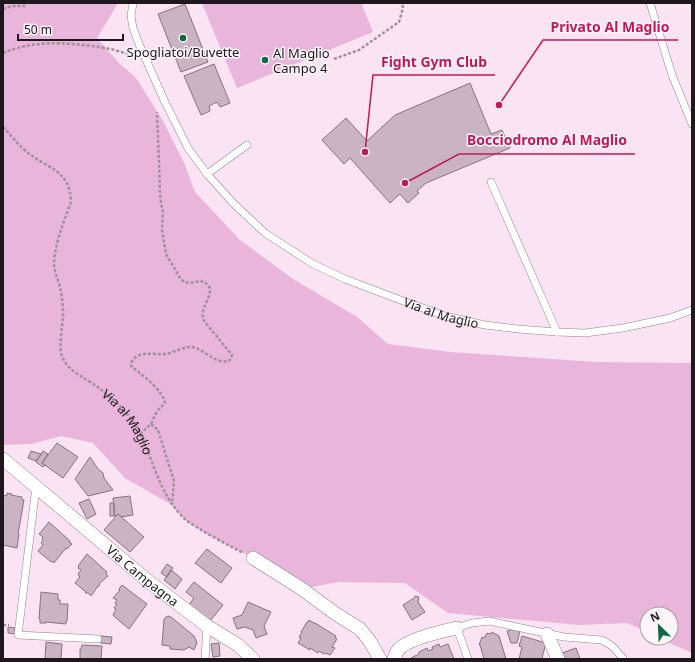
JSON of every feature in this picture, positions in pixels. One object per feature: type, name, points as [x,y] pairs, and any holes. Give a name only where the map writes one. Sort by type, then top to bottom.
[{"type":"street","name":"Via Campagna","points":[[3,459],[148,581],[207,626],[238,645],[253,659]]},
{"type":"street","points":[[253,558],[302,589],[336,614],[360,629],[372,643],[380,659]]},
{"type":"street","points":[[394,659],[398,650],[405,644],[426,636],[457,628]]},
{"type":"street","points":[[547,634],[558,659]]},
{"type":"lane","name":"Via al Maglio","points":[[133,3],[131,16],[133,28],[149,68],[188,148],[206,174],[233,203],[265,233],[313,264],[345,279],[395,298],[446,316],[485,325],[518,329],[585,333],[623,328],[670,318],[692,310]]},
{"type":"lane","points":[[650,3],[672,75],[692,124]]},
{"type":"lane","points":[[206,174],[247,146]]},
{"type":"lane","points":[[491,182],[557,332]]},
{"type":"lane","points":[[36,487],[18,635],[98,640]]},
{"type":"lane","points":[[468,659],[457,628],[472,623],[489,621],[547,634],[602,640],[612,646],[623,658]]},
{"type":"lane","points":[[204,659],[207,626]]},
{"type":"path","points":[[3,9],[12,6],[24,6],[25,3]]},
{"type":"path","points":[[334,59],[359,50],[399,22],[403,8],[402,3]]},
{"type":"path","points":[[3,53],[17,47],[34,44],[70,44],[112,49],[138,59],[149,68]]},
{"type":"path","points":[[140,434],[151,424],[156,411],[165,403],[165,400],[148,379],[131,366],[133,359],[140,355],[165,354],[188,347],[198,349],[222,361],[228,362],[232,355],[204,321],[203,309],[211,292],[210,288],[204,282],[200,281],[190,283],[184,282],[166,254],[162,230],[163,212],[160,194],[158,114],[156,108]]},
{"type":"path","name":"Via al Maglio","points":[[3,127],[26,151],[57,171],[64,178],[68,186],[71,202],[57,244],[54,263],[55,274],[60,286],[62,298],[63,314],[61,355],[65,364],[118,403],[131,419],[140,434],[161,485],[172,505],[185,520],[253,558]]},
{"type":"path","points":[[151,424],[158,430],[174,481],[172,505]]},
{"type":"shaded area","points":[[3,3],[118,3],[97,38],[119,63],[136,78],[163,121],[184,163],[195,192],[240,240],[293,279],[357,317],[388,344],[450,352],[596,362],[692,363],[692,653],[677,646],[679,646],[679,606],[639,606],[639,628],[627,623],[580,625],[448,613],[405,583],[338,582],[302,589],[253,558],[207,534],[185,520],[172,505],[125,478],[93,443],[61,436],[31,444],[3,445]]},
{"type":"shaded area","name":"Al Maglio Campo 4","points":[[202,3],[361,3],[373,32],[237,88]]},
{"type":"building","name":"Spogliatoi/Buvette","points":[[185,4],[208,62],[181,72],[158,14]]},
{"type":"building","points":[[214,64],[230,103],[220,107],[217,102],[209,106],[210,111],[201,115],[184,76]]},
{"type":"building","points":[[470,83],[491,134],[502,130],[510,148],[426,183],[417,191],[419,193],[408,203],[400,194],[390,203],[350,158],[344,164],[322,140],[346,118],[367,141],[395,115]]},
{"type":"building","points":[[57,443],[78,457],[63,478],[42,463]]},
{"type":"building","points":[[31,451],[41,454],[36,461],[28,458]]},
{"type":"building","points":[[43,451],[48,454],[42,463],[45,465],[43,467],[36,462]]},
{"type":"building","points":[[90,457],[98,469],[103,473],[104,478],[113,490],[88,496],[75,479]]},
{"type":"building","points":[[7,493],[22,497],[22,500],[24,500],[17,548],[3,545],[3,495],[7,496]]},
{"type":"building","points":[[130,496],[133,515],[121,517],[118,514],[115,517],[113,498]]},
{"type":"building","points":[[89,499],[96,514],[87,519],[79,503]]},
{"type":"building","points":[[110,503],[114,503],[114,516],[110,516]]},
{"type":"building","points":[[118,514],[144,537],[130,552],[104,530]]},
{"type":"building","points":[[49,522],[72,544],[67,549],[66,548],[54,563],[38,551],[43,545],[41,543],[43,541],[43,537],[39,534]]},
{"type":"building","points":[[207,549],[232,568],[221,583],[195,563]]},
{"type":"building","points":[[87,554],[107,572],[106,574],[108,576],[99,584],[100,585],[91,596],[88,593],[85,593],[86,592],[75,583],[80,577],[78,574],[81,570],[78,566]]},
{"type":"building","points":[[167,564],[173,568],[167,577],[161,573]]},
{"type":"building","points":[[171,570],[182,579],[175,589],[164,580]]},
{"type":"building","points":[[194,582],[223,605],[210,621],[189,605],[194,598],[186,592]]},
{"type":"building","points":[[122,585],[147,604],[129,629],[113,615],[116,609],[114,608],[117,604],[115,603],[117,600],[113,598],[120,590],[119,589]]},
{"type":"building","points":[[41,592],[58,594],[60,604],[68,604],[66,624],[46,622],[40,623]]},
{"type":"building","points":[[415,596],[419,597],[418,602],[425,612],[412,620],[403,605]]},
{"type":"building","points":[[248,602],[271,612],[264,626],[267,634],[256,638],[253,630],[245,627],[237,629],[233,618],[242,615]]},
{"type":"building","points":[[168,616],[194,636],[197,643],[194,650],[189,647],[184,650],[170,649],[170,646],[162,645],[164,619]]},
{"type":"building","points":[[309,620],[336,636],[335,638],[337,639],[332,647],[335,648],[330,655],[319,651],[318,653],[310,648],[310,650],[298,643],[301,638],[299,637],[301,632]]},
{"type":"building","points":[[8,627],[15,628],[15,634],[8,633]]},
{"type":"building","points":[[513,629],[520,631],[517,643],[511,643],[507,631]]},
{"type":"building","points":[[492,632],[499,636],[506,659],[484,659],[479,645],[482,637],[484,638],[487,633],[491,634]]},
{"type":"building","points":[[101,636],[112,637],[111,644],[101,643]]},
{"type":"building","points":[[522,636],[546,643],[542,658],[544,659],[519,659],[522,647],[519,646]]},
{"type":"building","points":[[46,642],[62,644],[61,659],[45,659]]},
{"type":"building","points":[[219,643],[220,656],[213,657],[211,644]]},
{"type":"building","points":[[439,644],[440,647],[448,644],[454,659],[409,659],[427,648],[428,651],[433,649],[432,647]]},
{"type":"building","points":[[82,645],[102,646],[101,659],[80,659],[80,649]]},
{"type":"building","points":[[576,648],[580,659],[565,659],[562,653]]},
{"type":"place","name":"Spogliatoi/Buvette","points":[[183,38]]},
{"type":"place","name":"Al Maglio Campo 4","points":[[265,60]]},
{"type":"place","name":"Privato Al Maglio","points":[[499,105]]},
{"type":"place","name":"Fight Gym Club","points":[[365,152]]},
{"type":"place","name":"Bocciodromo Al Maglio","points":[[405,183]]}]
